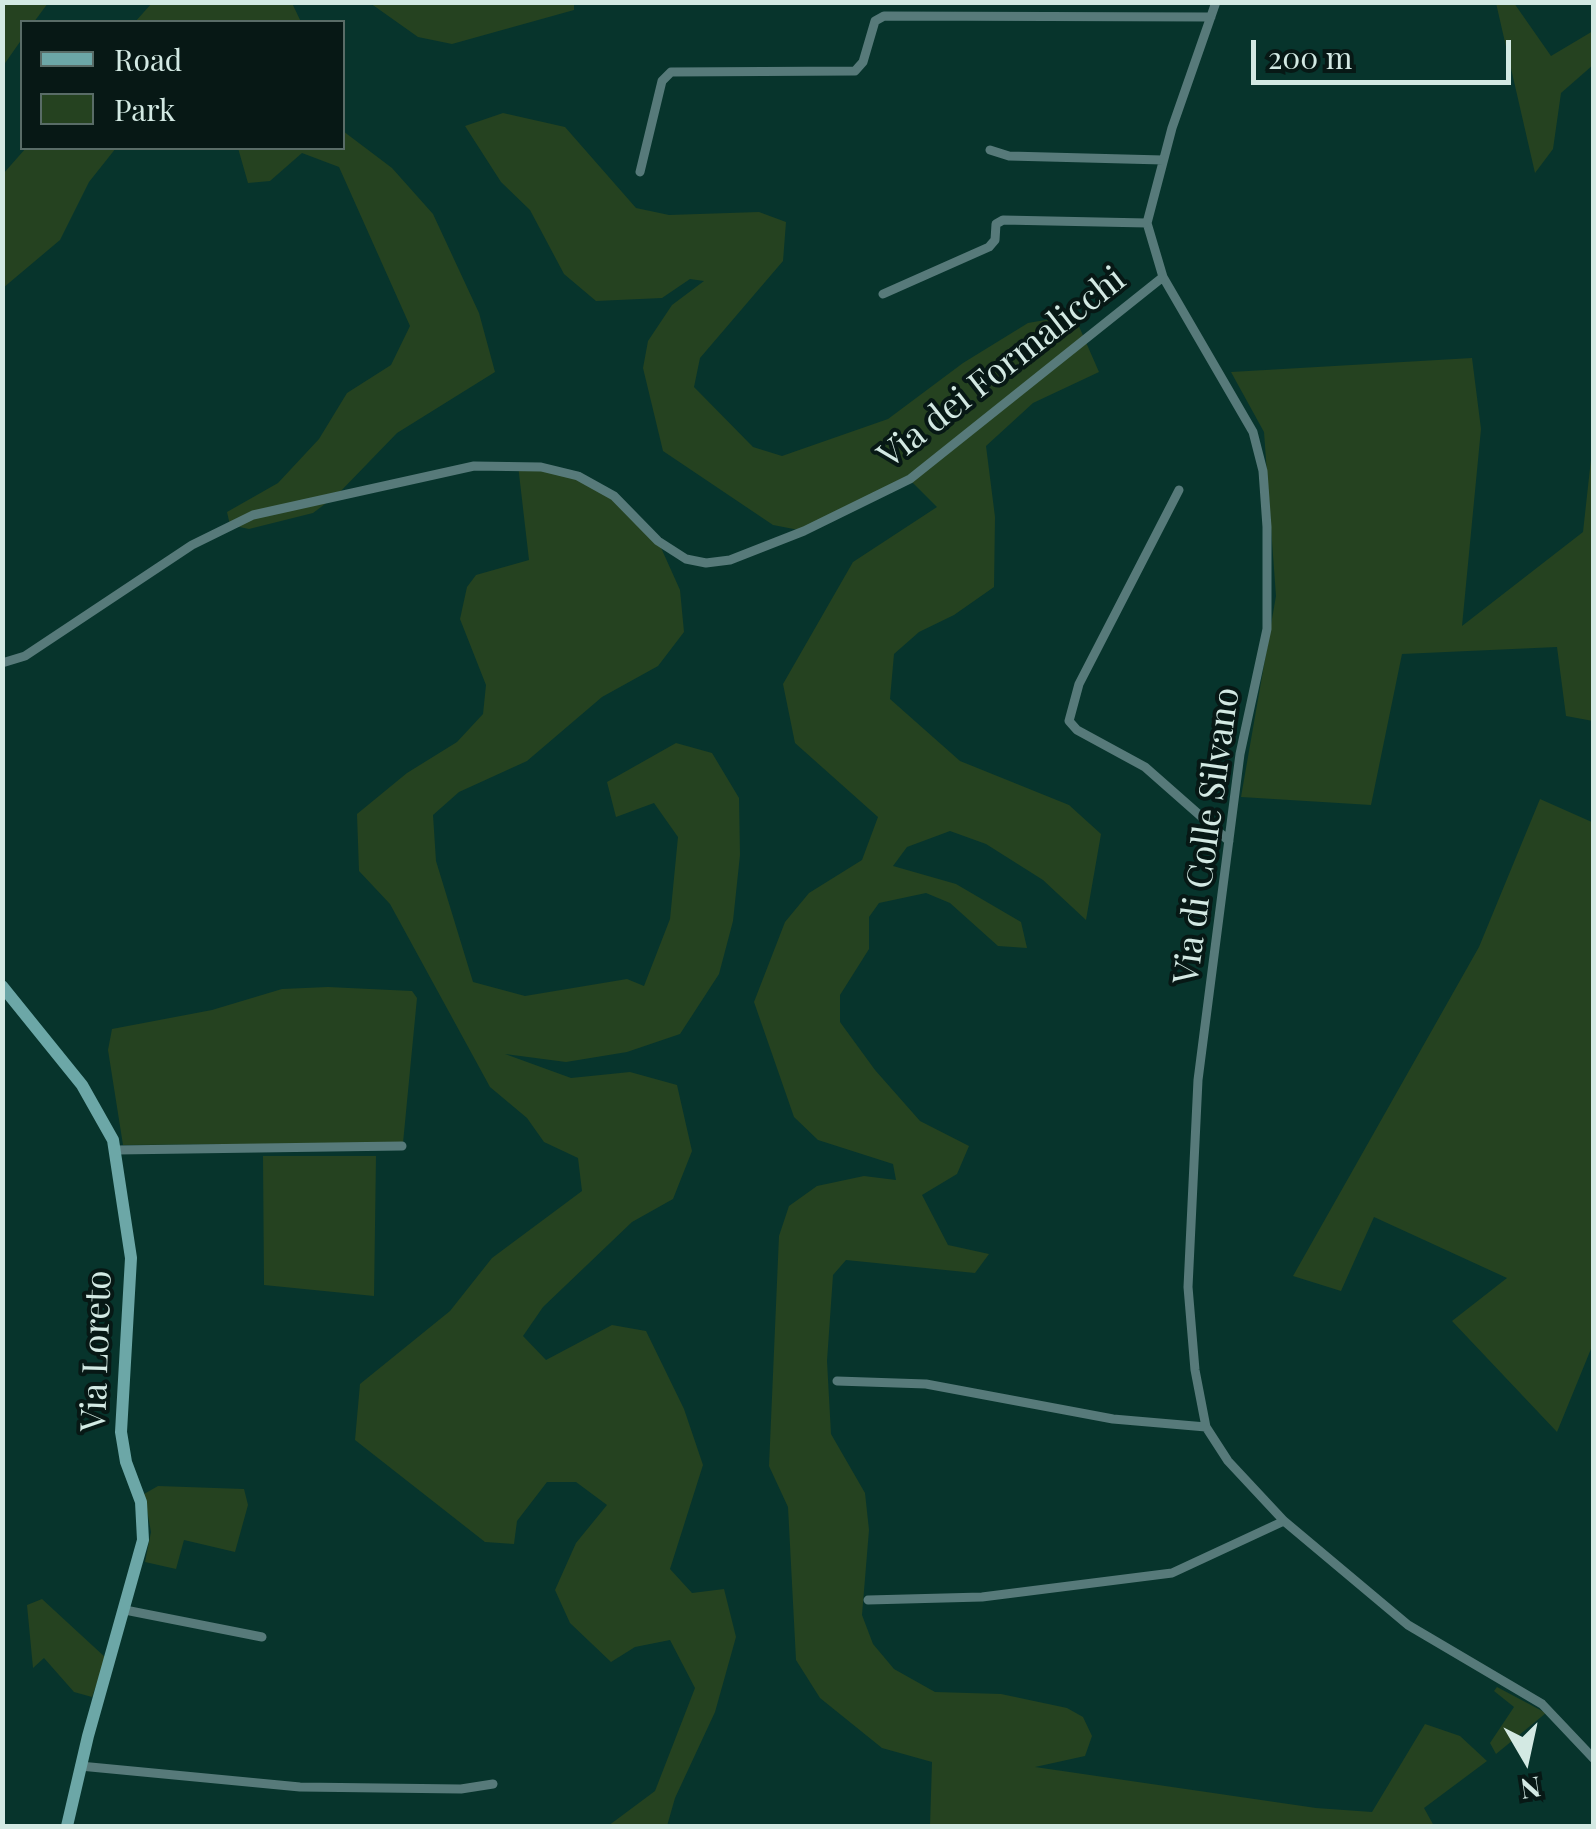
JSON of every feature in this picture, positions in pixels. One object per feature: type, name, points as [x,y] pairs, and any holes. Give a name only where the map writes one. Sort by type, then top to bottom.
[{"type":"street","points":[[883,294],[987,248],[995,240],[996,224],[1002,220],[1146,223],[1216,2]]},
{"type":"street","points":[[640,172],[662,81],[671,72],[855,71],[863,62],[875,20],[884,16],[1210,17]]},
{"type":"street","points":[[990,150],[1009,156],[1163,160]]},
{"type":"street","name":"Via di Colle Silvano","points":[[1146,223],[1164,277],[1242,407],[1256,441],[1264,478],[1268,614],[1242,739],[1198,1080],[1188,1267],[1192,1346],[1206,1427],[1228,1462],[1284,1521],[1408,1625],[1542,1704],[1594,1759]]},
{"type":"street","name":"Via dei Formalicchi","points":[[2,664],[25,656],[202,539],[253,516],[474,466],[541,467],[578,476],[614,496],[672,551],[696,562],[725,561],[804,531],[910,479],[1164,277]]},
{"type":"street","points":[[1179,490],[1079,684],[1068,720],[1077,730],[1145,767],[1228,842]]},
{"type":"street","name":"Via Loreto","points":[[2,986],[82,1085],[117,1150],[131,1265],[121,1432],[126,1462],[142,1502],[144,1528],[80,1766],[68,1826]]},
{"type":"street","points":[[117,1150],[402,1146]]},
{"type":"street","points":[[837,1381],[926,1384],[1113,1419],[1206,1427]]},
{"type":"street","points":[[868,1600],[982,1596],[1170,1574],[1284,1521]]},
{"type":"street","points":[[125,1610],[262,1636]]},
{"type":"street","points":[[80,1766],[308,1787],[462,1790],[493,1784]]},
{"type":"green space","points":[[3,2],[48,3],[35,20],[20,20],[20,42],[3,66]]},
{"type":"green space","points":[[152,3],[292,3],[300,20],[137,20]]},
{"type":"green space","points":[[370,3],[574,3],[574,10],[452,44],[418,37]]},
{"type":"green space","points":[[1496,3],[1514,3],[1551,56],[1593,31],[1593,65],[1561,93],[1553,149],[1535,173]]},
{"type":"green space","points":[[503,113],[565,127],[636,208],[669,215],[759,212],[786,222],[783,261],[700,358],[694,387],[753,447],[782,456],[888,419],[963,363],[1028,323],[1074,315],[1099,372],[1033,403],[986,446],[995,517],[994,587],[954,615],[919,632],[894,654],[890,699],[960,761],[1069,805],[1101,834],[1086,920],[1043,880],[986,844],[950,831],[907,847],[893,866],[956,884],[1021,922],[1027,948],[998,946],[950,903],[926,893],[879,903],[869,917],[869,949],[840,995],[840,1022],[875,1070],[920,1121],[969,1146],[957,1174],[922,1195],[948,1245],[989,1254],[975,1273],[846,1260],[833,1275],[827,1361],[831,1434],[865,1493],[869,1530],[862,1615],[873,1644],[894,1669],[935,1692],[1001,1694],[1067,1708],[1083,1717],[1092,1736],[1085,1756],[1035,1767],[1316,1808],[1372,1812],[1425,1724],[1460,1736],[1487,1761],[1424,1808],[1434,1826],[930,1826],[932,1762],[882,1748],[820,1698],[796,1660],[788,1507],[769,1466],[779,1236],[789,1206],[817,1186],[864,1176],[896,1180],[893,1164],[818,1140],[794,1117],[754,1002],[785,922],[809,893],[862,860],[878,817],[795,743],[783,684],[853,562],[937,507],[909,479],[804,531],[773,525],[663,451],[643,368],[648,341],[672,305],[704,281],[690,279],[662,298],[596,301],[564,274],[530,210],[501,182],[465,126]]},
{"type":"green space","points":[[345,133],[392,168],[433,214],[479,313],[495,372],[397,433],[337,495],[313,513],[249,529],[230,525],[227,512],[278,483],[319,439],[347,393],[391,365],[410,326],[339,167],[302,153],[270,181],[248,183],[239,150],[345,150]]},
{"type":"green space","points":[[24,150],[114,150],[89,182],[60,240],[3,288],[3,174]]},
{"type":"green space","points":[[1472,358],[1481,429],[1462,626],[1583,532],[1593,441],[1593,721],[1566,716],[1557,647],[1402,654],[1371,805],[1241,797],[1276,596],[1264,432],[1231,372]]},
{"type":"green space","points":[[518,465],[554,469],[614,496],[658,541],[680,590],[684,632],[658,666],[602,697],[527,761],[459,792],[433,815],[436,861],[473,982],[525,996],[627,979],[644,986],[670,919],[678,837],[654,803],[616,817],[607,782],[676,743],[712,753],[739,798],[740,855],[733,921],[719,974],[680,1034],[627,1052],[566,1062],[505,1054],[571,1078],[630,1072],[677,1085],[692,1151],[673,1199],[632,1222],[543,1307],[523,1336],[546,1360],[612,1325],[646,1331],[684,1409],[703,1465],[670,1569],[692,1593],[724,1589],[736,1637],[715,1712],[675,1798],[667,1826],[608,1826],[655,1791],[695,1688],[670,1640],[635,1647],[611,1662],[570,1623],[555,1590],[576,1543],[607,1505],[576,1482],[547,1482],[517,1521],[514,1544],[485,1542],[355,1440],[360,1384],[450,1311],[492,1258],[582,1191],[578,1158],[544,1142],[527,1118],[490,1087],[390,904],[359,871],[357,814],[407,773],[457,742],[483,714],[486,685],[460,619],[467,587],[476,575],[529,560]]},
{"type":"green space","points":[[1540,799],[1594,823],[1593,1344],[1557,1432],[1452,1321],[1507,1278],[1374,1217],[1341,1291],[1293,1276],[1479,947]]},
{"type":"green space","points":[[282,989],[412,991],[417,998],[403,1143],[123,1145],[108,1050],[112,1029],[212,1010]]},
{"type":"green space","points":[[263,1156],[376,1156],[374,1296],[264,1285]]},
{"type":"green space","points":[[158,1486],[244,1489],[248,1505],[235,1552],[184,1540],[176,1569],[145,1562],[151,1532],[144,1494]]},
{"type":"green space","points":[[42,1599],[106,1658],[92,1697],[74,1692],[44,1658],[33,1668],[27,1605]]},
{"type":"green space","points":[[1497,1687],[1546,1713],[1496,1754],[1490,1743],[1514,1707],[1494,1691]]}]
